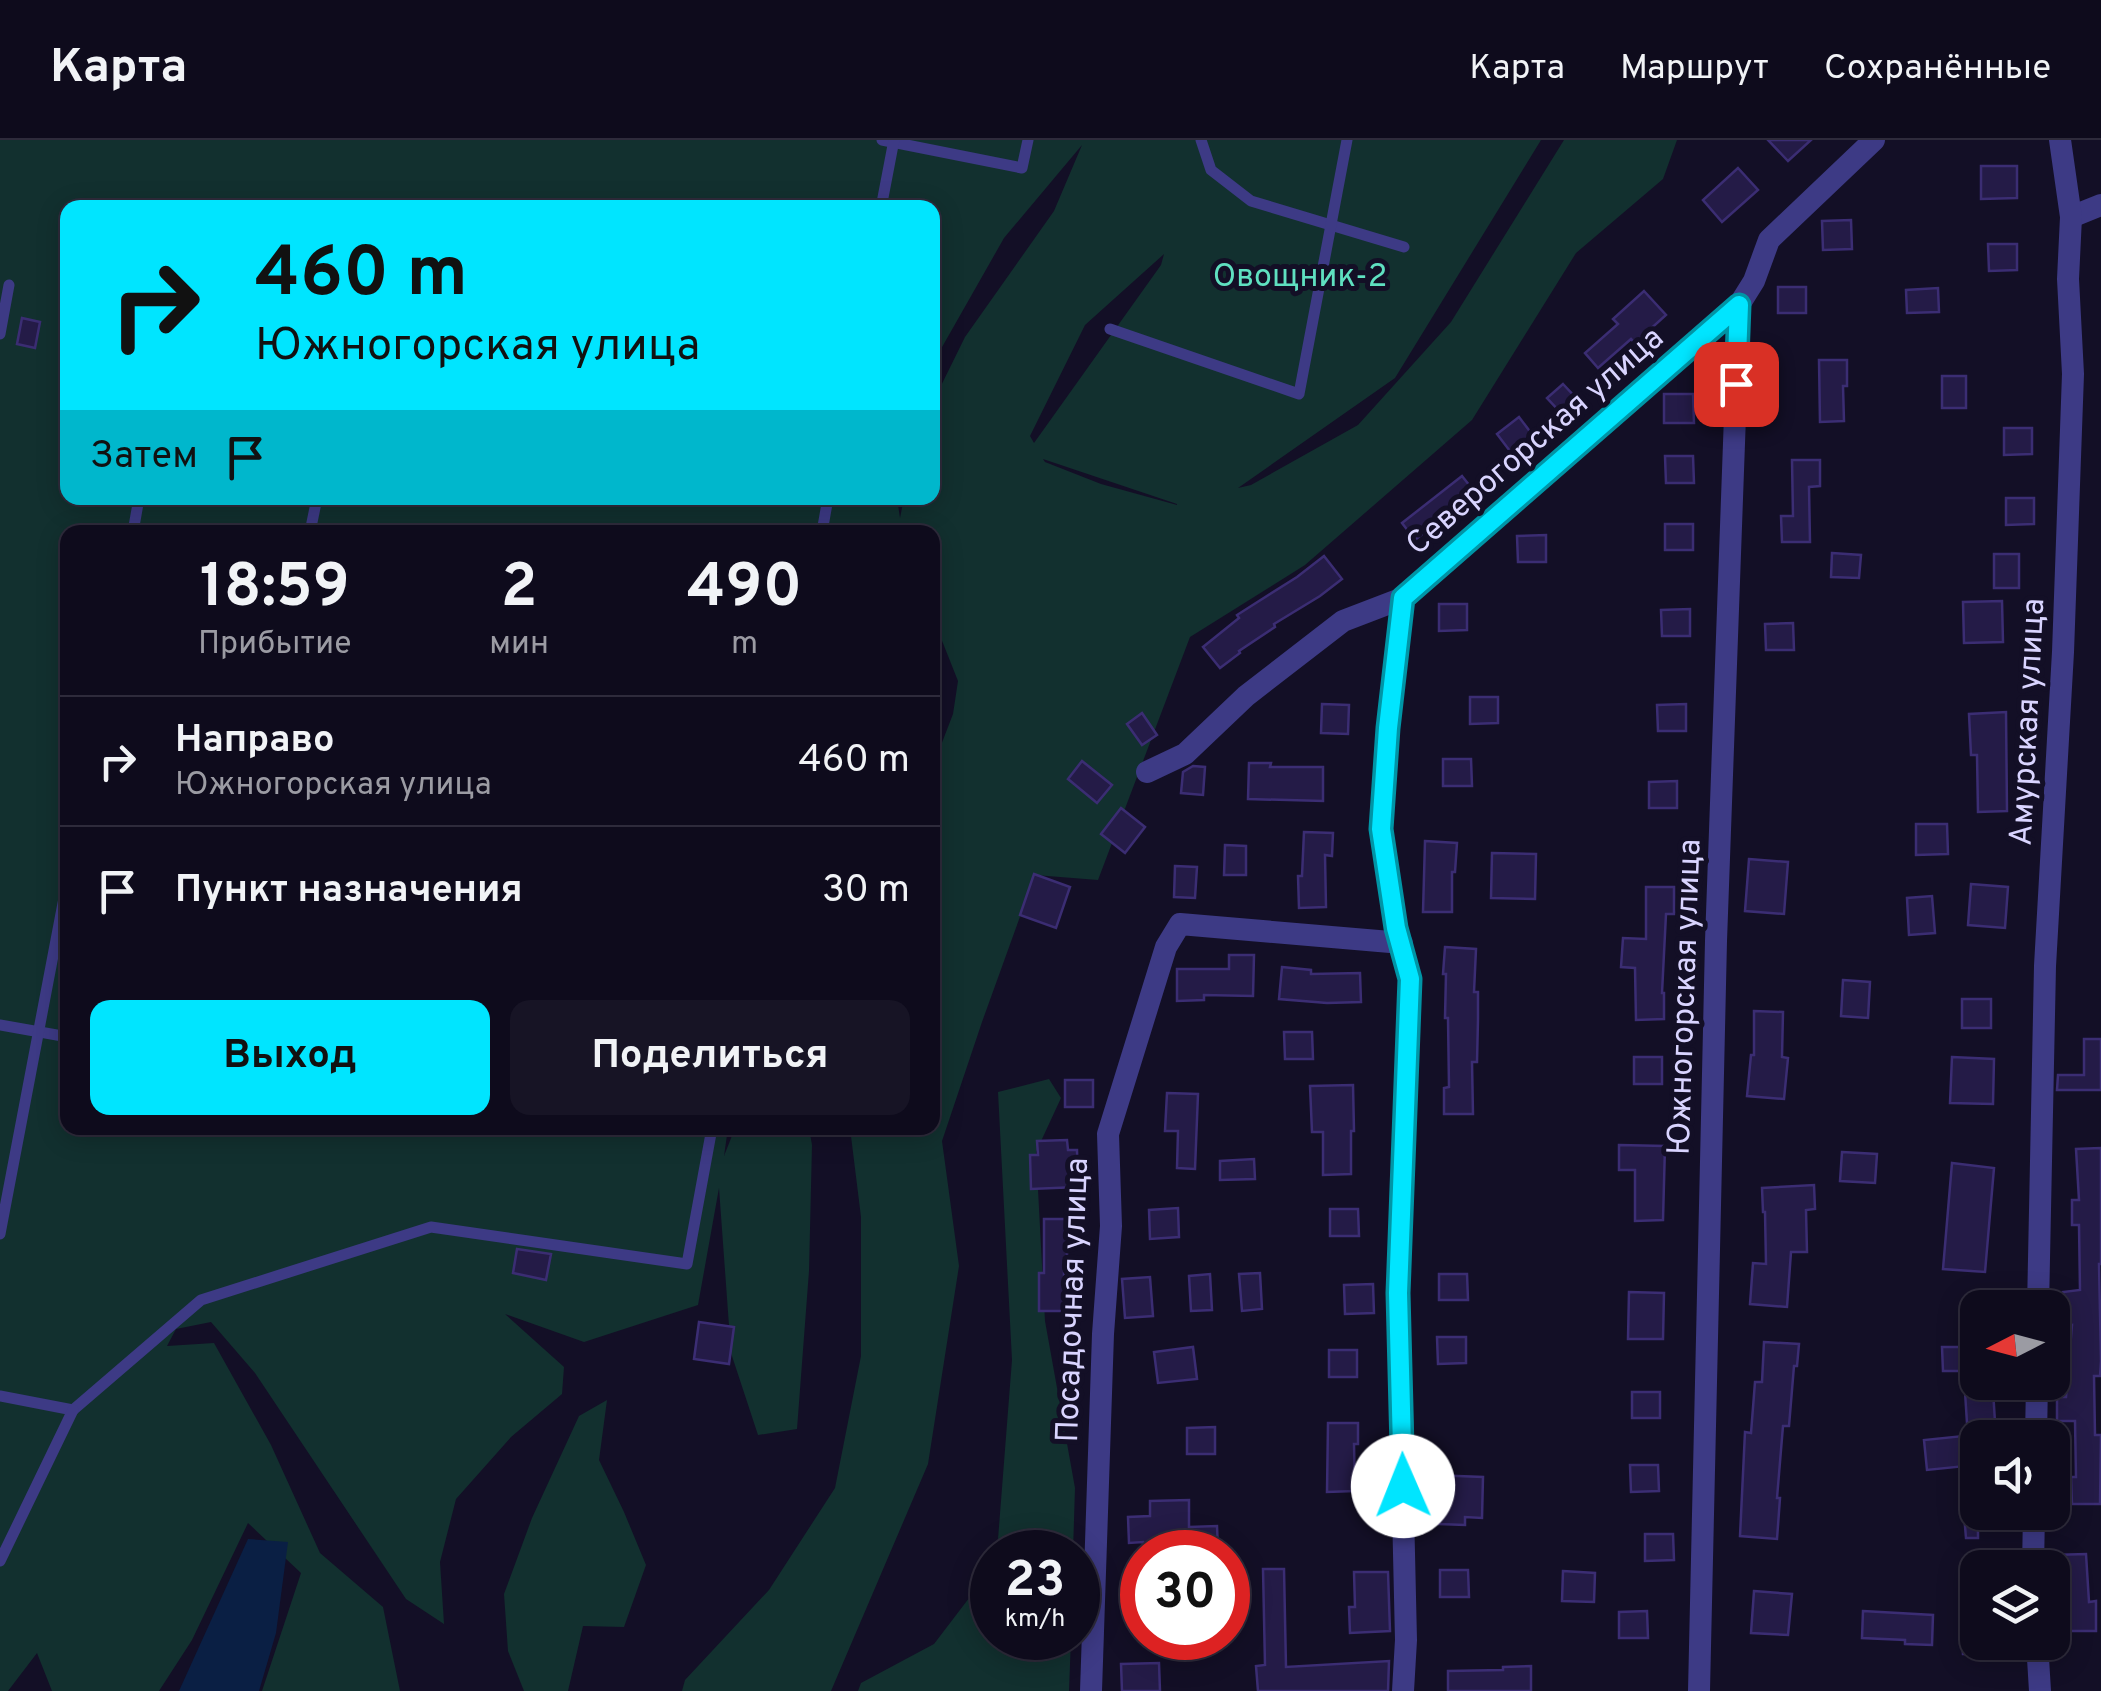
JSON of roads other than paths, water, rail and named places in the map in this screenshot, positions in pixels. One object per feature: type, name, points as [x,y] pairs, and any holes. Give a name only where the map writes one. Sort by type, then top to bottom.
[{"type":"street","name":"Северогорская улица","points":[[1402,1691],[1406,1640],[1398,1293],[1410,979],[1396,928],[1381,829],[1403,598],[1739,305],[1754,281],[1769,240],[1874,140]]},
{"type":"street","name":"Амурская улица","points":[[2038,1290],[2044,966],[2063,652],[2073,374],[2068,279],[2071,217],[2060,140]]},
{"type":"street","points":[[2071,217],[2101,205]]},
{"type":"street","name":"Южногорская улица","points":[[1699,1691],[1716,941],[1739,305]]},
{"type":"street","points":[[1147,772],[1186,754],[1246,696],[1343,620],[1403,598]]},
{"type":"street","name":"Посадочная улица","points":[[1091,1691],[1103,1334],[1111,1226],[1108,1134],[1166,947],[1180,924],[1402,943]]},
{"type":"street","points":[[2038,1660],[2040,1691]]},
{"type":"lane","points":[[882,200],[890,141],[1022,168],[1028,140]]},
{"type":"lane","points":[[1201,140],[1211,170],[1251,201],[1404,247]]},
{"type":"lane","points":[[1110,329],[1299,394],[1347,140]]},
{"type":"lane","points":[[0,334],[9,284]]},
{"type":"lane","points":[[0,1234],[60,919]]},
{"type":"lane","points":[[0,1025],[60,1036]]},
{"type":"lane","points":[[0,1561],[73,1410],[201,1300],[431,1227],[688,1264],[711,1135]]},
{"type":"lane","points":[[0,1396],[73,1410]]},
{"type":"water","points":[[248,1539],[288,1542],[276,1633],[259,1691],[179,1691]]},
{"type":"park label","name":"Овощник-2","points":[[1300,275]]}]
